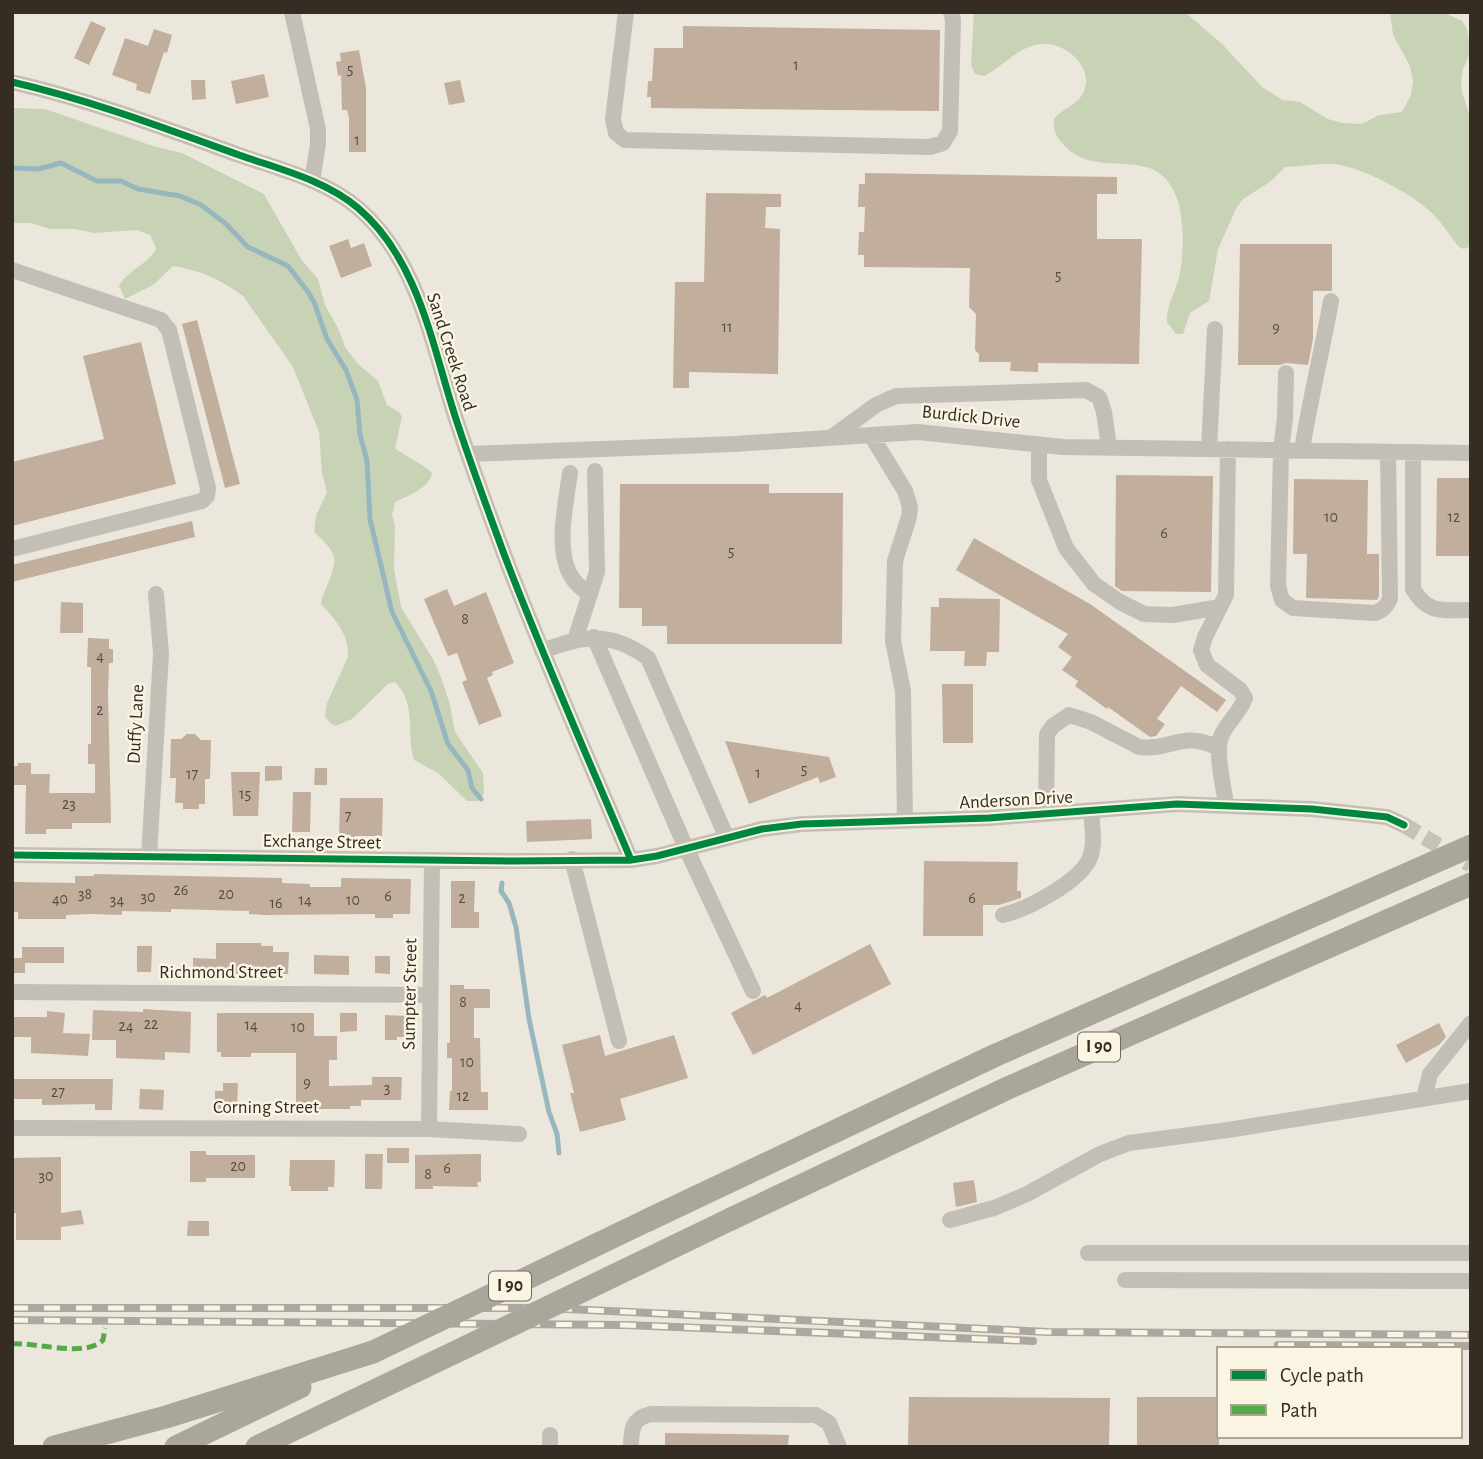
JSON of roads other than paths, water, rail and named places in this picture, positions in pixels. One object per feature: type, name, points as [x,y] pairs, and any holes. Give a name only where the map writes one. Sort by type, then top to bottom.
[{"type":"highway","points":[[1324,909],[1471,832]]},
{"type":"highway","name":"I 90","points":[[176,1447],[996,1055],[1471,846]]},
{"type":"highway","name":"I 90","points":[[257,1447],[1010,1087],[1471,884]]},
{"type":"highway","points":[[54,1447],[166,1417],[373,1352]]},
{"type":"highway","points":[[268,1447],[339,1408]]},
{"type":"street","points":[[292,12],[318,129],[312,181]]},
{"type":"street","points":[[626,12],[612,123],[616,133],[625,139],[930,147],[943,143],[950,131],[951,12]]},
{"type":"street","name":"Sand Creek Road","points":[[12,82],[79,99],[312,181],[342,196],[362,211],[388,242],[402,264],[422,311],[468,454],[542,651],[631,859]]},
{"type":"street","points":[[12,270],[162,320],[169,330],[208,488],[207,496],[202,501],[12,549]]},
{"type":"street","points":[[1302,450],[1311,390],[1320,365],[1331,301]]},
{"type":"street","points":[[1209,449],[1215,329]]},
{"type":"street","points":[[1286,373],[1281,450],[1278,586],[1282,600],[1293,608],[1375,613],[1383,610],[1390,599],[1388,452]]},
{"type":"street","points":[[832,438],[876,405],[896,396],[1086,390],[1099,397],[1109,447]]},
{"type":"street","name":"Burdick Drive","points":[[468,454],[734,444],[937,432],[1040,445],[1471,453]]},
{"type":"street","points":[[871,435],[905,491],[910,506],[895,561],[893,629],[894,651],[903,691],[905,821]]},
{"type":"street","points":[[1040,445],[1039,480],[1066,548],[1094,584],[1144,614],[1173,615],[1220,607]]},
{"type":"street","points":[[1226,805],[1219,748],[1222,735],[1242,707],[1245,698],[1240,690],[1207,665],[1201,650],[1226,595],[1228,449]]},
{"type":"street","points":[[1413,452],[1413,589],[1421,602],[1436,610],[1471,610]]},
{"type":"street","points":[[575,640],[597,572],[595,471]]},
{"type":"street","points":[[570,473],[563,530],[565,556],[572,578],[589,595]]},
{"type":"street","name":"Duffy Lane","points":[[149,856],[161,654],[156,594]]},
{"type":"street","points":[[542,651],[594,637],[621,643],[648,658],[726,836]]},
{"type":"street","points":[[594,637],[686,848],[753,991]]},
{"type":"street","points":[[1046,814],[1047,734],[1053,726],[1069,715],[1091,722],[1139,747],[1191,740],[1203,741],[1219,748]]},
{"type":"street","name":"Anderson Drive","points":[[631,859],[657,856],[726,836],[802,824],[1046,814],[1150,805],[1312,808],[1387,817],[1404,825]]},
{"type":"street","points":[[1003,915],[1021,910],[1056,890],[1081,871],[1089,859],[1093,845],[1091,811]]},
{"type":"street","name":"Exchange Street","points":[[12,855],[432,860],[631,859]]},
{"type":"street","points":[[572,859],[619,1041]]},
{"type":"street","name":"Sumpter Street","points":[[429,1129],[432,860]]},
{"type":"street","name":"Richmond Street","points":[[12,992],[430,995]]},
{"type":"street","points":[[1424,1098],[1430,1074],[1471,1023]]},
{"type":"street","points":[[950,1220],[984,1212],[1027,1194],[1100,1154],[1129,1143],[1471,1091]]},
{"type":"street","name":"Corning Street","points":[[12,1128],[429,1129],[519,1134]]},
{"type":"street","points":[[1088,1253],[1471,1253]]},
{"type":"street","points":[[1125,1280],[1471,1281]]},
{"type":"street","points":[[631,1447],[632,1427],[647,1415],[806,1414],[816,1415],[829,1423],[839,1447]]},
{"type":"waterway","points":[[12,168],[38,169],[61,163],[97,181],[121,181],[138,189],[180,196],[201,205],[225,223],[248,247],[288,266],[308,292],[327,339],[346,370],[357,400],[360,434],[367,461],[370,519],[392,612],[431,691],[448,744],[468,770],[472,788],[481,799]]},
{"type":"waterway","points":[[502,883],[501,891],[509,903],[516,927],[529,1019],[549,1112],[557,1134],[559,1153]]},
{"type":"tunnel","points":[[1404,825],[1471,865]]},
{"type":"railway","points":[[12,1308],[547,1308],[1048,1332],[1471,1335]]},
{"type":"railway","points":[[12,1320],[625,1325],[1033,1341]]},
{"type":"railway","points":[[1278,1345],[1471,1346]]}]
